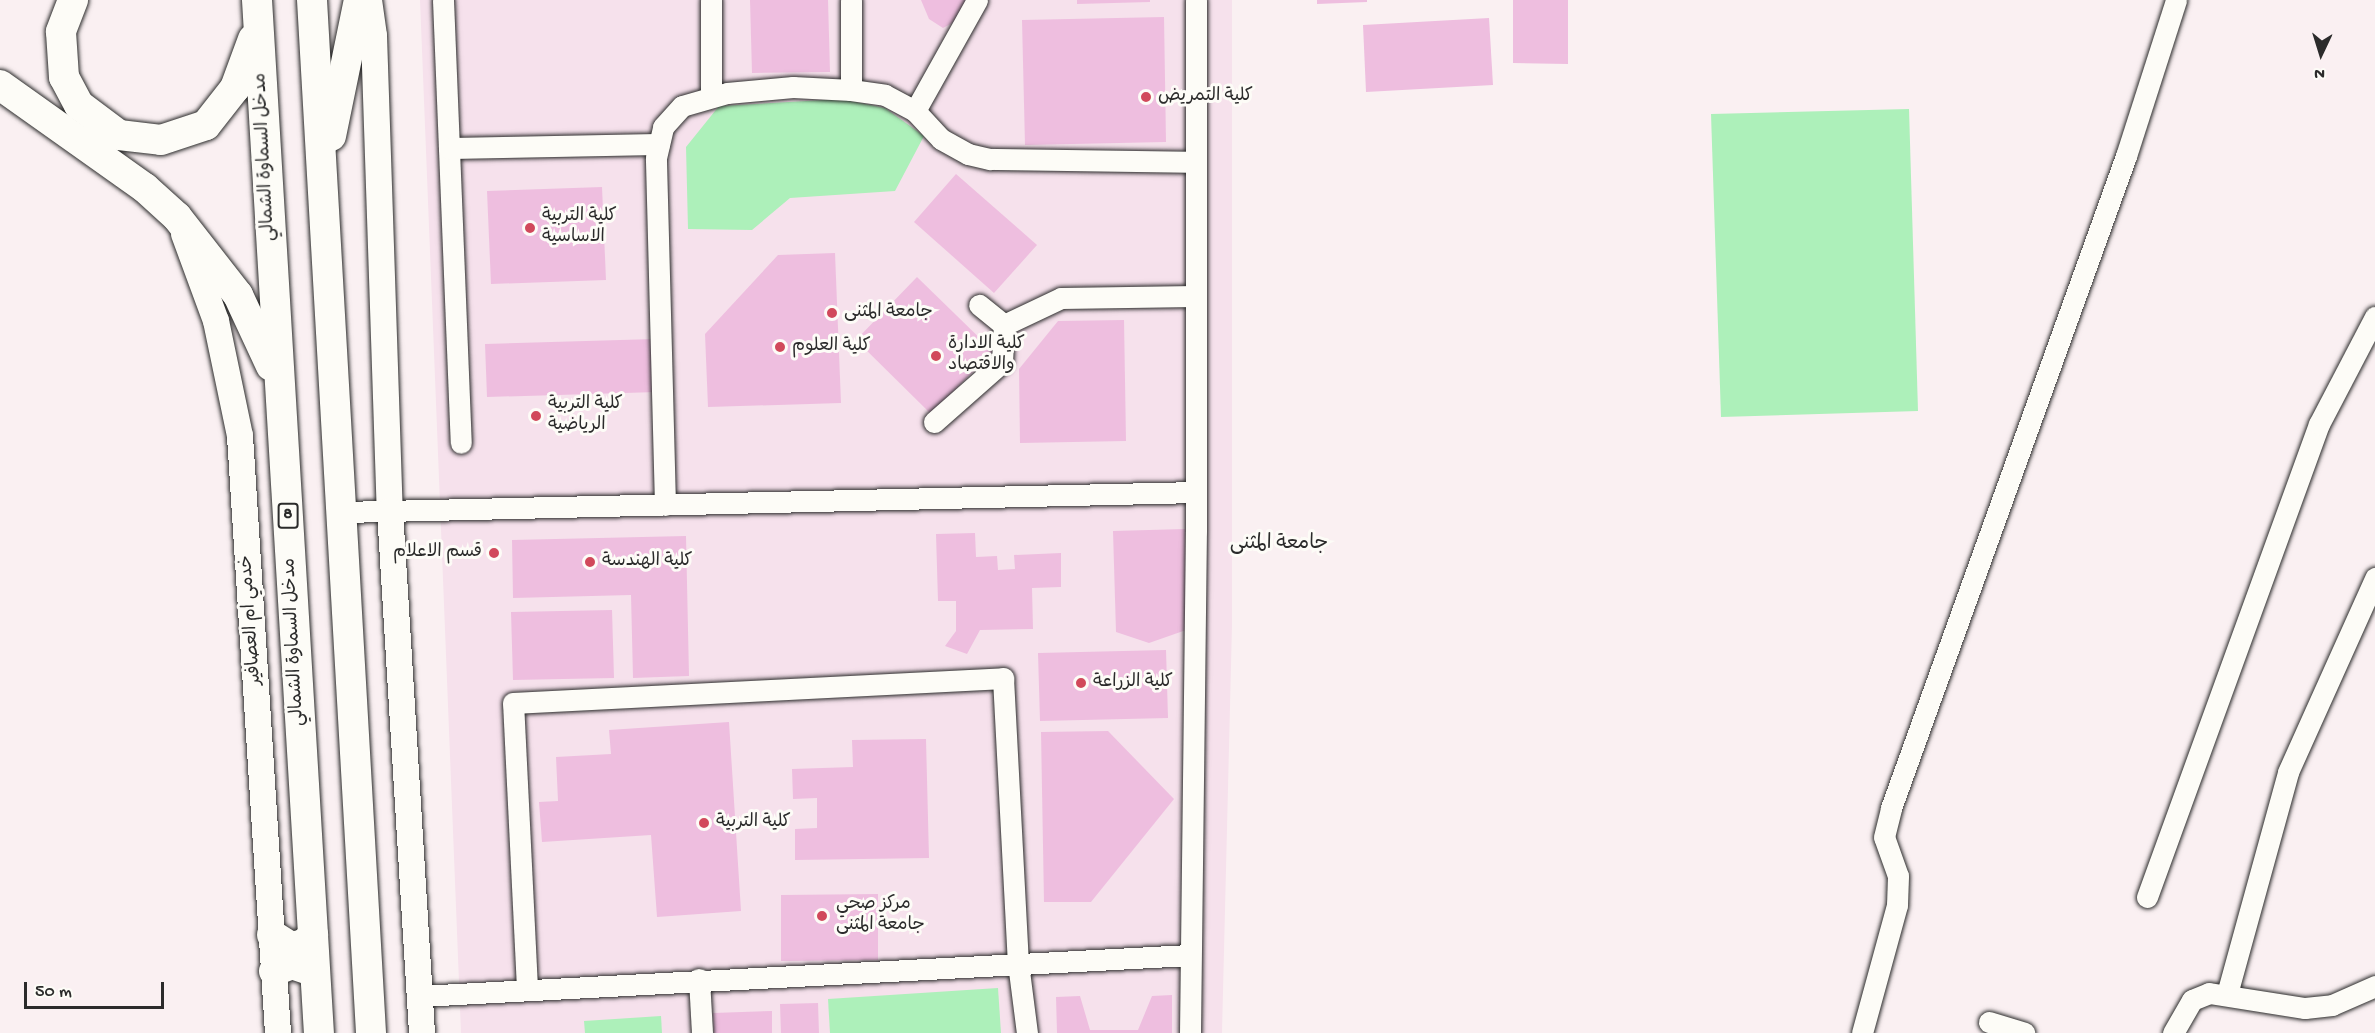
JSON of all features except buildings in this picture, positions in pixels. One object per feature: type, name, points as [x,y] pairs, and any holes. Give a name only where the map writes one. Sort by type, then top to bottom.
[{"type":"highway","points":[[74,0],[64,18],[60,47],[70,92],[102,125],[118,135],[146,141],[192,132],[217,115],[246,65],[257,9]]},
{"type":"highway","points":[[312,0],[371,1033]]},
{"type":"highway","points":[[322,177],[359,0]]},
{"type":"highway","name":"مدخل السماوة الشمالي","points":[[257,9],[319,1033]]},
{"type":"highway","points":[[0,85],[145,188],[177,217],[238,295],[263,345],[281,399]]},
{"type":"highway","points":[[276,954],[300,946],[313,935]]},
{"type":"highway","points":[[276,954],[315,972]]},
{"type":"main road","points":[[369,0],[374,36],[390,511],[422,1033]]},
{"type":"main road","name":"خدمي ام العصافير","points":[[177,217],[216,321],[235,397],[276,954],[278,1033]]},
{"type":"street","points":[[443,0],[460,443]]},
{"type":"street","points":[[711,0],[711,97]]},
{"type":"street","points":[[851,0],[851,90]]},
{"type":"street","points":[[915,111],[977,0]]},
{"type":"street","points":[[1190,1033],[1189,955],[1196,492],[1196,0]]},
{"type":"street","points":[[1862,1033],[1897,905],[1899,876],[1884,837],[1892,808],[2126,156],[2176,0]]},
{"type":"street","points":[[665,505],[656,158],[663,127],[682,106],[711,97],[793,87],[851,90],[885,94],[915,111],[941,139],[968,154],[990,159],[1195,162]]},
{"type":"street","points":[[449,147],[659,144]]},
{"type":"street","points":[[1004,325],[1061,298],[1195,296]]},
{"type":"street","points":[[980,305],[1004,325]]},
{"type":"street","points":[[2147,897],[2319,424],[2375,317]]},
{"type":"street","points":[[934,422],[1002,362],[1004,325]]},
{"type":"street","points":[[342,512],[1196,492]]},
{"type":"street","points":[[2227,994],[2288,772],[2375,578]]},
{"type":"street","points":[[527,988],[513,703],[1003,678],[1018,963],[1026,1033]]},
{"type":"street","points":[[420,996],[527,988],[1189,955]]},
{"type":"street","points":[[699,980],[702,1033]]},
{"type":"street","points":[[2173,1033],[2192,1000],[2209,993],[2306,1008],[2332,1005],[2375,986]]},
{"type":"street","points":[[1989,1022],[2024,1033]]},
{"type":"shaded area","name":"جامعة المثنى","points":[[420,0],[1232,0],[1232,626],[1222,1033],[461,1033]]},
{"type":"green space","points":[[841,99],[885,108],[924,136],[895,191],[790,198],[752,230],[688,229],[686,147],[719,106]]},
{"type":"green space","points":[[1909,109],[1918,411],[1721,417],[1711,114]]},
{"type":"green space","points":[[998,988],[1001,1033],[830,1033],[828,999]]},
{"type":"green space","points":[[661,1016],[662,1033],[585,1033],[584,1021]]},
{"type":"place","name":"كلية التمريض","points":[[1146,97]]},
{"type":"place","name":"كلية التربية الاساسية","points":[[530,228]]},
{"type":"place","name":"جامعة المثنى","points":[[832,313]]},
{"type":"place","name":"كلية العلوم","points":[[780,347]]},
{"type":"place","name":"كلية الادارة والاقتصاد","points":[[936,356]]},
{"type":"place","name":"كلية التربية الرياضية","points":[[536,416]]},
{"type":"place","name":"قسم الاعلام","points":[[494,553]]},
{"type":"place","name":"كلية الهندسة","points":[[590,562]]},
{"type":"place","name":"كلية الزراعة","points":[[1081,683]]},
{"type":"place","name":"كلية التربية","points":[[704,823]]},
{"type":"place","name":"مركز صحي جامعة المثنى","points":[[822,916]]},
{"type":"district","name":"جامعة المثنى","points":[[1279,544]]}]
